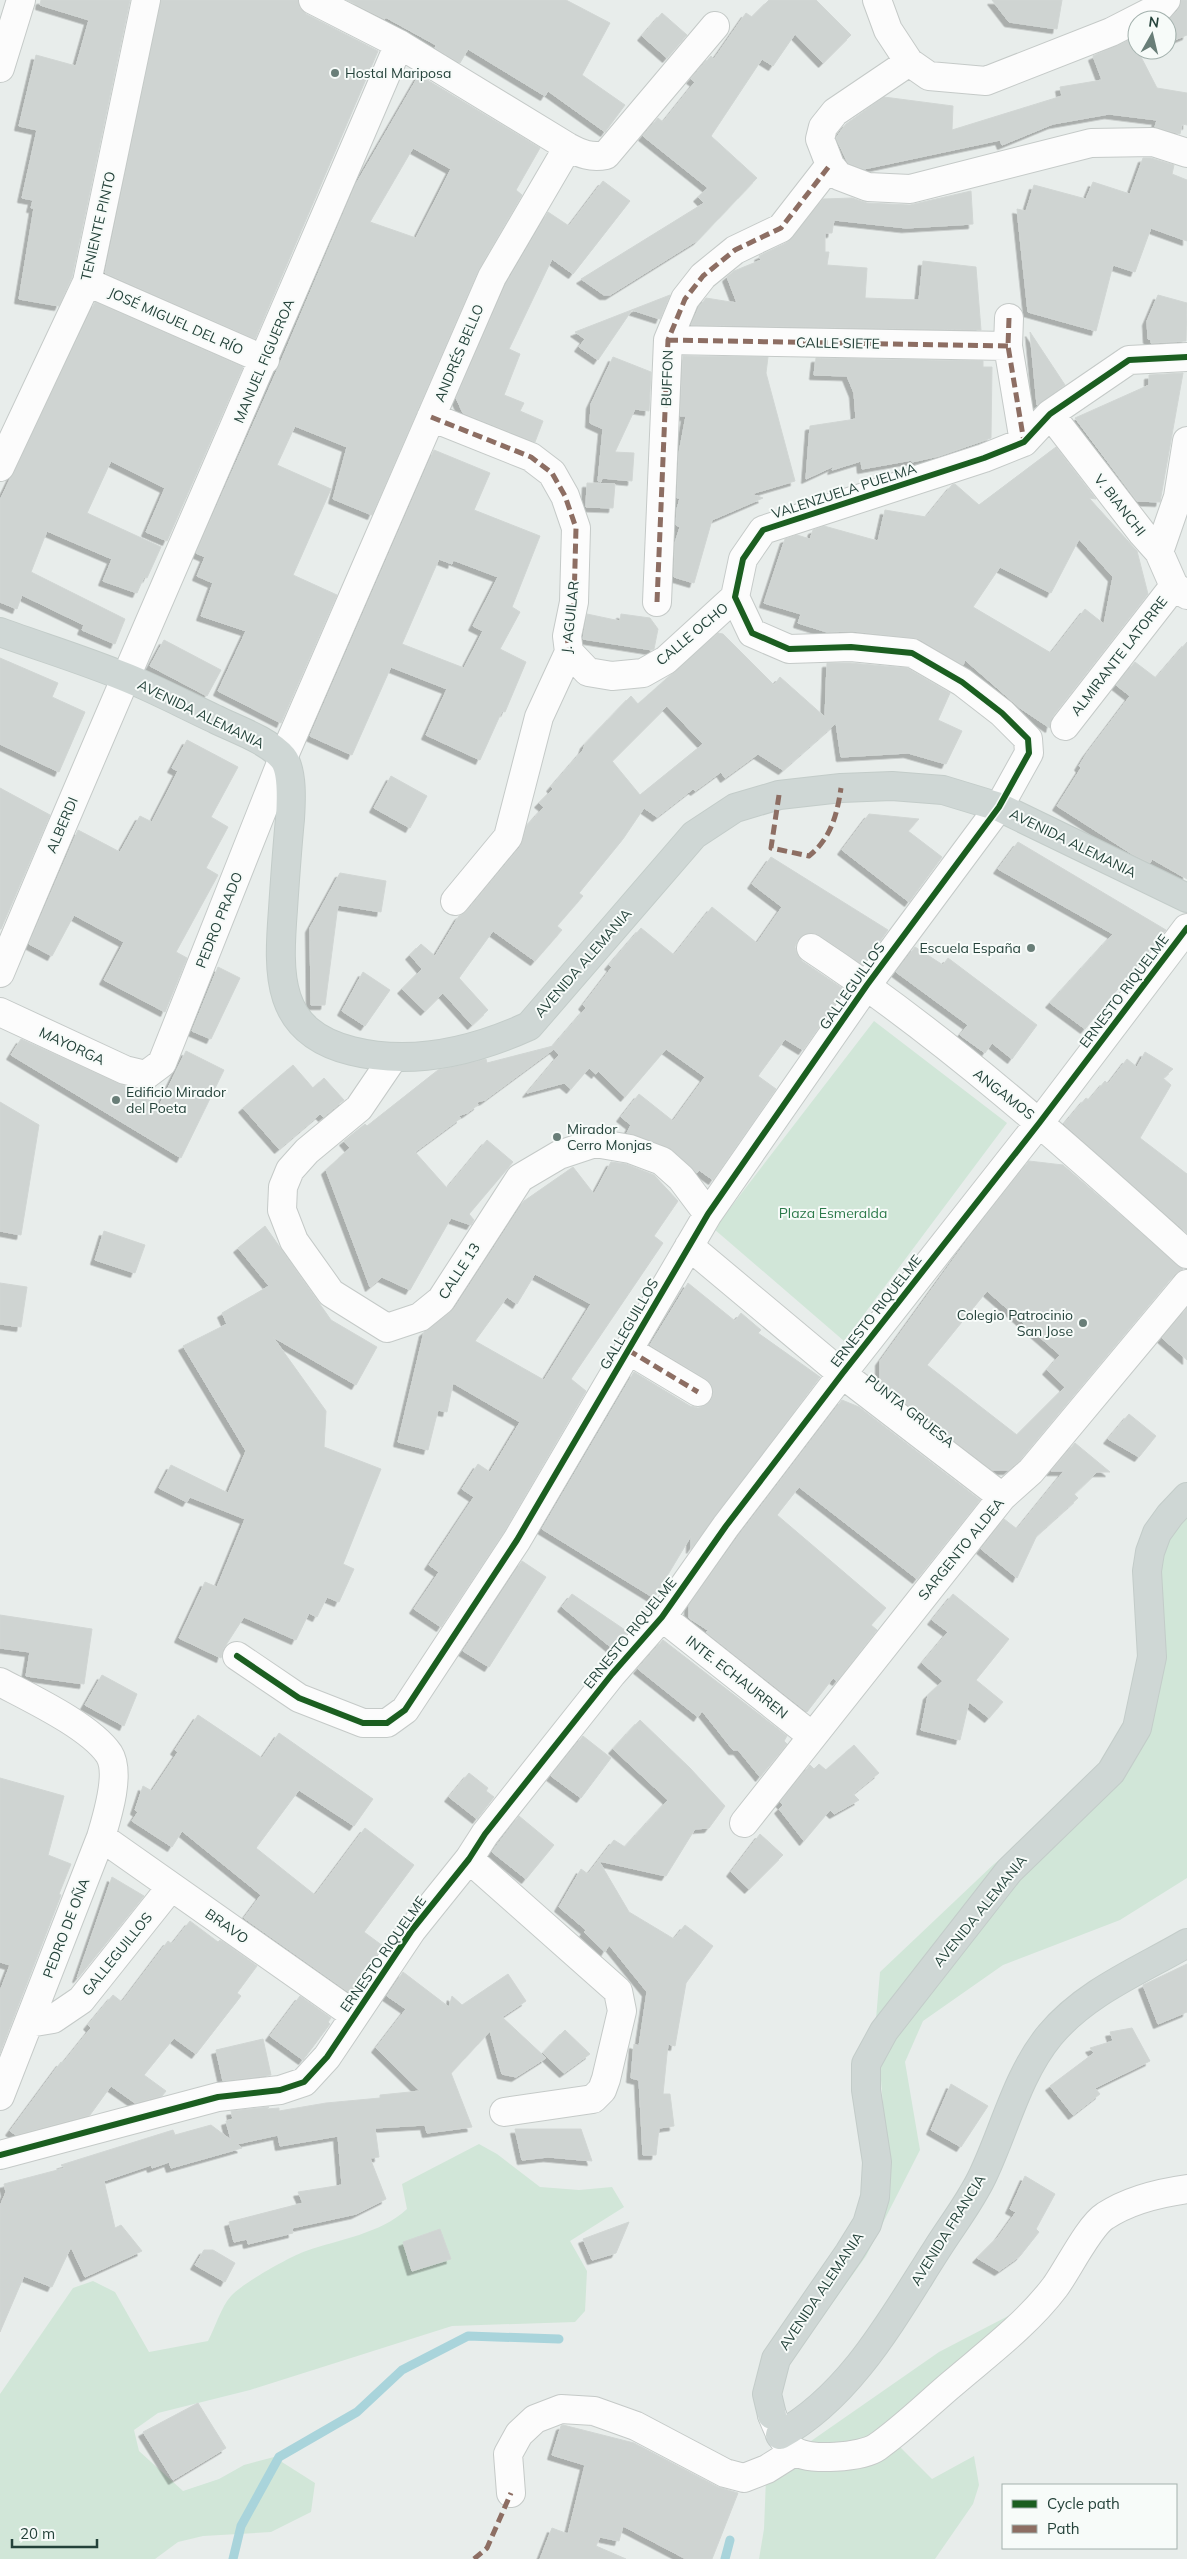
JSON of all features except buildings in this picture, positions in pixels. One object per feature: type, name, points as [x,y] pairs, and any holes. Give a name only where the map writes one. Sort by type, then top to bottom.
[{"type":"main road","name":"AVENIDA ALEMANIA","points":[[0,632],[124,676],[258,740],[284,758],[292,792],[279,958],[283,988],[294,1014],[311,1034],[332,1046],[366,1055],[393,1058],[430,1056],[498,1040],[529,1026],[694,835],[735,808],[779,795],[892,786],[943,790],[999,807],[1187,898]]},
{"type":"main road","name":"AVENIDA ALEMANIA","points":[[782,2434],[767,2394],[776,2359],[867,2224],[875,2197],[877,2162],[866,2090],[866,2064],[884,2031],[1009,1871],[1110,1772],[1137,1728],[1152,1657],[1147,1571],[1150,1552],[1157,1533],[1170,1515],[1187,1497]]},
{"type":"main road","name":"AVENIDA FRANCIA","points":[[782,2434],[805,2421],[842,2386],[891,2321],[982,2176],[1019,2086],[1050,2036],[1097,1992],[1187,1943]]},
{"type":"street","points":[[0,68],[22,0]]},
{"type":"street","name":"TENIENTE PINTO","points":[[0,468],[87,282],[146,0]]},
{"type":"street","points":[[313,0],[399,44],[568,147],[586,156],[606,155],[715,26]]},
{"type":"street","points":[[877,0],[888,30],[909,62],[929,76],[986,81],[1111,32],[1160,7],[1166,0]]},
{"type":"street","name":"MANUEL FIGUEROA","points":[[124,676],[265,360],[399,44]]},
{"type":"street","points":[[909,62],[835,112],[823,127],[820,139],[830,165],[839,176],[868,187],[910,189],[1091,143],[1154,142],[1187,153]]},
{"type":"street","name":"ANDRÉS BELLO","points":[[284,758],[492,277],[568,147]]},
{"type":"street","name":"BUFFON","points":[[656,602],[668,340],[685,299],[703,276],[735,250],[781,228],[830,165]]},
{"type":"street","name":"JOSÉ MIGUEL DEL RÍO","points":[[87,282],[265,360]]},
{"type":"street","points":[[1009,318],[1008,346],[1024,442]]},
{"type":"street","name":"CALLE SIETE","points":[[668,340],[1008,346]]},
{"type":"street","name":"VALENZUELA PUELMA","points":[[735,598],[744,558],[764,530],[984,458],[1024,442],[1050,414],[1129,360],[1187,357]]},
{"type":"street","name":"V. BIANCHI","points":[[1050,414],[1142,533],[1159,552],[1180,591]]},
{"type":"street","name":"J. AGUILAR","points":[[431,417],[531,457],[552,473],[565,496],[576,528],[574,602],[567,636],[569,652],[539,717],[508,837],[455,901]]},
{"type":"street","points":[[1159,552],[1182,499],[1187,440]]},
{"type":"street","name":"ALMIRANTE LATORRE","points":[[1065,726],[1180,591]]},
{"type":"street","points":[[735,598],[752,633],[790,649],[851,647],[912,653],[962,682],[1002,713],[1028,739],[1029,753],[999,807]]},
{"type":"street","name":"CALLE OCHO","points":[[569,652],[588,672],[612,676],[642,673],[666,660],[735,598]]},
{"type":"street","name":"ALBERDI","points":[[0,973],[124,676]]},
{"type":"street","name":"PEDRO PRADO","points":[[146,1075],[162,1063],[284,758]]},
{"type":"street","name":"GALLEGUILLOS","points":[[237,1656],[299,1698],[363,1723],[387,1723],[405,1710],[517,1540],[708,1214],[867,985],[999,807]]},
{"type":"street","name":"ERNESTO RIQUELME","points":[[0,2155],[218,2097],[280,2090],[304,2082],[327,2057],[412,1930],[469,1859],[485,1834],[612,1674],[662,1617],[726,1526],[842,1374],[1040,1122],[1187,928]]},
{"type":"street","name":"ANGAMOS","points":[[811,948],[867,985],[1040,1122],[1187,1254]]},
{"type":"street","name":"MAYORGA","points":[[0,1012],[125,1070],[146,1075]]},
{"type":"street","name":"CALLE 13","points":[[393,1058],[359,1108],[307,1151],[290,1170],[283,1187],[282,1210],[294,1241],[331,1293],[354,1310],[387,1328],[420,1317],[441,1300],[520,1178],[559,1155],[595,1143],[630,1149],[662,1161],[681,1178],[708,1214]]},
{"type":"street","name":"PUNTA GRUESA","points":[[689,1246],[842,1374],[1002,1497]]},
{"type":"street","name":"SARGENTO ALDEA","points":[[744,1822],[1002,1497],[1031,1471],[1187,1284]]},
{"type":"street","points":[[628,1350],[698,1392]]},
{"type":"street","name":"INTE. ECHAURREN","points":[[662,1617],[812,1736]]},
{"type":"street","name":"PEDRO DE OÑA","points":[[0,1682],[82,1730],[110,1755],[112,1793],[101,1837],[0,2096]]},
{"type":"street","name":"BRAVO","points":[[101,1837],[354,2015]]},
{"type":"street","points":[[469,1859],[618,1991],[622,2011],[606,2079],[602,2090],[593,2099],[504,2112]]},
{"type":"street","name":"GALLEGUILLOS","points":[[29,2023],[53,2019],[80,2000],[171,1887]]},
{"type":"street","points":[[511,2493],[508,2454],[519,2434],[535,2419],[561,2409],[594,2411],[636,2426],[725,2473],[744,2478],[767,2468],[782,2434],[832,2459],[876,2448],[1000,2344],[1031,2314],[1056,2286],[1064,2269],[1103,2217],[1132,2202],[1162,2192],[1187,2190]]},
{"type":"green space","name":"Plaza Esmeralda","points":[[874,1021],[1007,1123],[844,1341],[714,1229]]},
{"type":"green space","points":[[1187,1505],[1187,1878],[1120,1920],[1003,1965],[923,2021],[905,2062],[920,2150],[866,2256],[799,2350],[887,2154],[876,2019],[880,1972],[994,1864],[1090,1795],[1131,1733],[1159,1522]]},
{"type":"green space","points":[[479,2144],[497,2154],[540,2187],[579,2190],[612,2187],[624,2207],[570,2241],[587,2271],[585,2311],[575,2322],[452,2326],[250,2390],[158,2413],[134,2430],[139,2451],[183,2491],[219,2479],[244,2465],[274,2457],[315,2483],[311,2512],[271,2532],[203,2536],[178,2542],[155,2559],[0,2559],[0,2394],[73,2288],[93,2281],[115,2292],[149,2352],[208,2341],[227,2301],[245,2284],[298,2254],[359,2235],[385,2224],[407,2209],[402,2184]]},
{"type":"green space","points":[[1010,2315],[1018,2330],[899,2446],[932,2479],[974,2456],[979,2485],[973,2504],[935,2559],[759,2559],[764,2529],[766,2478],[801,2448],[939,2352]]},
{"type":"waterway","points":[[233,2559],[241,2526],[279,2457],[357,2412],[402,2370],[468,2336],[559,2339]]},
{"type":"waterway","points":[[725,2559],[730,2540]]},
{"type":"marked path","points":[[657,602],[668,340],[685,299],[703,276],[735,250],[781,228],[830,165]]},
{"type":"marked path","points":[[1009,318],[1008,346],[1024,442]]},
{"type":"marked path","points":[[668,340],[1008,346]]},
{"type":"marked path","points":[[431,417],[531,457],[552,473],[565,496],[576,528],[574,602],[567,636],[569,652]]},
{"type":"marked path","points":[[779,795],[771,848],[809,856],[828,834],[835,817],[841,788]]},
{"type":"marked path","points":[[628,1350],[698,1392]]},
{"type":"marked path","points":[[474,2559],[487,2548],[511,2493]]},
{"type":"cycle path","points":[[237,1656],[299,1698],[363,1723],[387,1723],[405,1710],[517,1540],[708,1214],[867,985],[999,807],[1029,753],[1028,739],[1002,713],[962,682],[912,653],[851,647],[789,649],[752,633],[735,597],[743,559],[763,530],[984,458],[1024,442],[1050,414],[1129,360],[1187,357]]},
{"type":"cycle path","points":[[0,2155],[218,2097],[280,2090],[304,2082],[327,2057],[412,1930],[469,1859],[485,1834],[612,1674],[662,1617],[726,1526],[842,1374],[1040,1122],[1187,928]]},
{"type":"place","name":"Hostal Mariposa","points":[[335,73]]},
{"type":"place","name":"Escuela España","points":[[1031,948]]},
{"type":"place","name":"Edificio Mirador del Poeta","points":[[116,1100]]},
{"type":"place","name":"Mirador Cerro Monjas","points":[[557,1137]]},
{"type":"place","name":"Colegio Patrocinio San Jose","points":[[1083,1323]]}]
